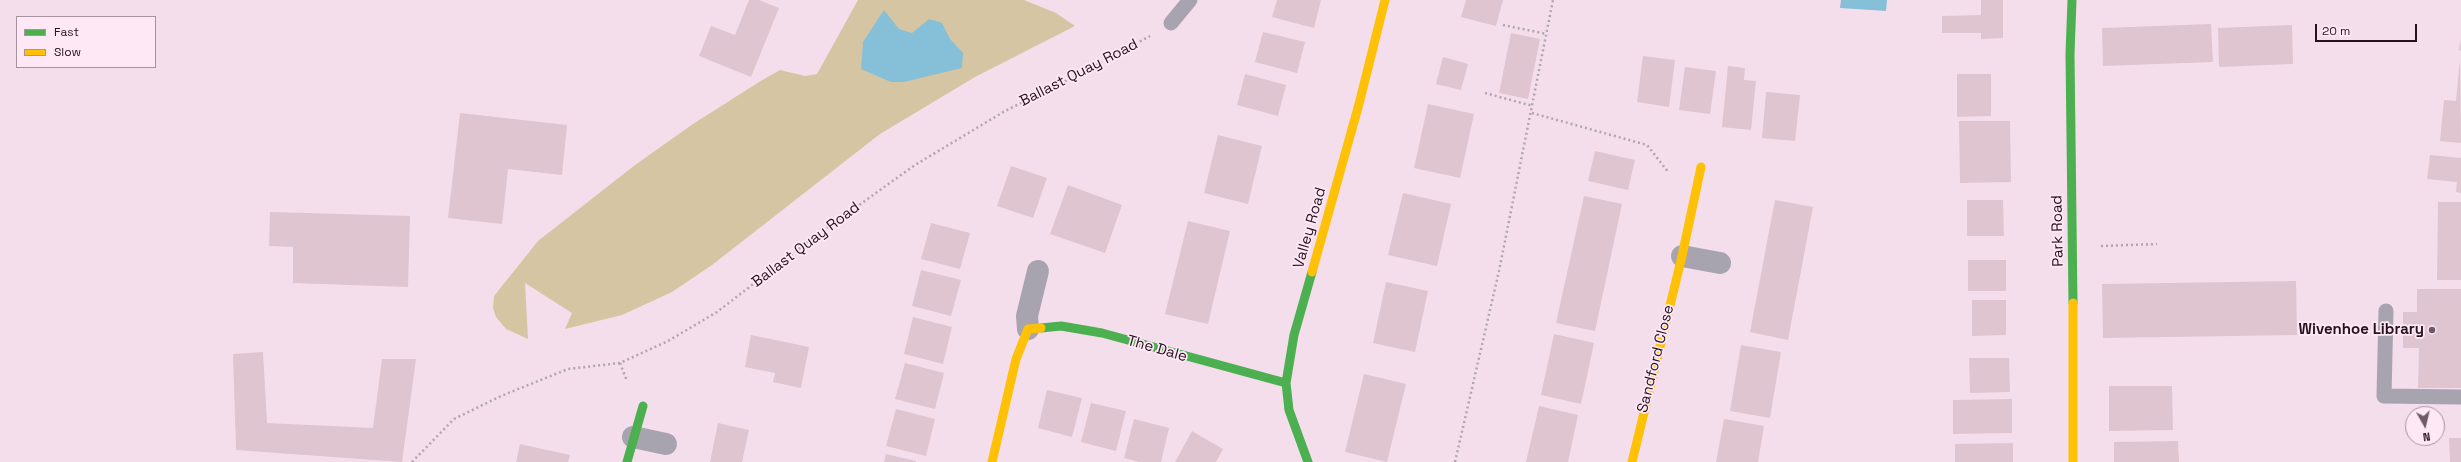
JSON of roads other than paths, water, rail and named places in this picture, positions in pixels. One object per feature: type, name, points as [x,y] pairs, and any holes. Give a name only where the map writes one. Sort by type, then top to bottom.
[{"type":"street","name":"Valley Road","points":[[1308,462],[1299,442],[1289,410],[1286,383],[1294,335],[1359,104],[1385,0]]},
{"type":"street","name":"Park Road","points":[[2072,0],[2070,54],[2073,247],[2073,462]]},
{"type":"street","name":"Sandford Close","points":[[1632,462],[1655,360],[1682,256],[1701,168]]},
{"type":"street","points":[[1682,256],[1720,263]]},
{"type":"street","points":[[992,462],[1016,358],[1028,329],[1027,316],[1038,271]]},
{"type":"street","name":"The Dale","points":[[1028,329],[1061,326],[1102,333],[1286,383]]},
{"type":"street","points":[[627,462],[643,406]]},
{"type":"street","points":[[633,437],[666,444]]},
{"type":"lane","points":[[1171,23],[1190,0]]},
{"type":"lane","points":[[2386,311],[2384,396],[2461,396]]},
{"type":"water","points":[[1841,0],[1887,0],[1886,11],[1840,8]]},
{"type":"water","points":[[884,10],[899,29],[912,33],[929,19],[942,23],[950,39],[963,53],[962,68],[904,82],[891,82],[861,69],[863,42]]},
{"type":"place","name":"Wivenhoe Library","points":[[2432,330]]}]
